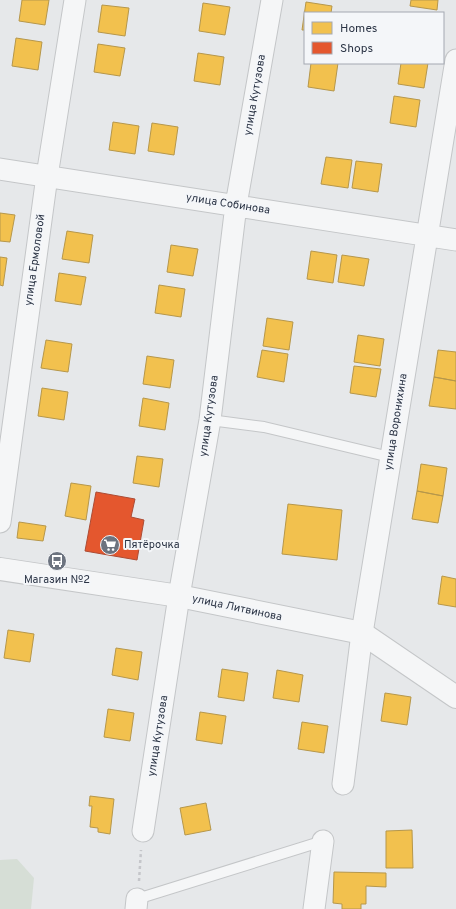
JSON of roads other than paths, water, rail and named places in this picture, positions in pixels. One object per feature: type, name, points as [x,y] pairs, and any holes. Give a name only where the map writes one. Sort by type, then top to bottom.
[{"type":"street","name":"улица Ермоловой","points":[[0,522],[47,176],[76,0]]},
{"type":"street","name":"улица Кутузова","points":[[143,831],[180,596],[210,420],[236,205],[272,0]]},
{"type":"street","name":"улица Воронихина","points":[[343,784],[362,633],[456,60]]},
{"type":"street","name":"улица Собинова","points":[[0,169],[456,240]]},
{"type":"street","name":"улица Литвинова","points":[[0,569],[180,596],[362,633],[456,697]]},
{"type":"street","points":[[314,909],[323,841]]},
{"type":"lane","points":[[210,420],[264,427],[390,457]]},
{"type":"lane","points":[[137,904],[323,841]]},
{"type":"place","name":"Пятёрочка","points":[[110,545]]},
{"type":"place","name":"Магазин №2","points":[[57,561]]}]
